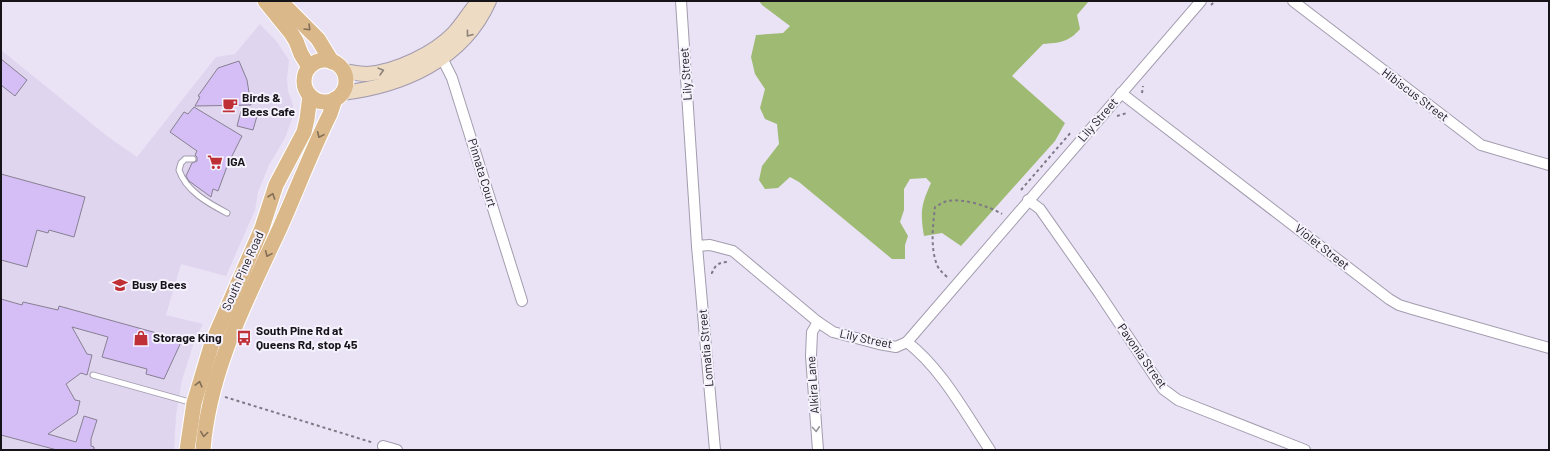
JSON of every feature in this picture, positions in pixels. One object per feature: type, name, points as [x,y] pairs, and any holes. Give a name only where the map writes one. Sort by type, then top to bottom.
[{"type":"main road","points":[[265,1],[292,33],[301,54],[309,67]]},
{"type":"main road","points":[[280,1],[318,39],[338,66],[345,82],[338,96]]},
{"type":"main road","points":[[479,1],[454,32],[440,53],[422,71],[396,81],[338,96],[328,102],[322,102],[310,96],[304,85],[304,78],[309,67],[320,60],[365,74],[379,72],[440,53],[464,40],[484,12],[489,1]]},
{"type":"main road","name":"South Pine Road","points":[[188,450],[194,403],[212,343],[262,228],[276,185],[304,132],[310,96]]},
{"type":"main road","name":"South Pine Road","points":[[203,450],[206,421],[211,396],[224,353],[338,96]]},
{"type":"street","name":"Lily Street","points":[[682,1],[697,246],[710,245],[733,251],[818,322],[833,332],[896,347],[906,342],[1201,1]]},
{"type":"street","name":"Hibiscus Street","points":[[1293,1],[1481,145],[1549,165]]},
{"type":"street","name":"Pinnata Court","points":[[440,53],[453,83],[522,301]]},
{"type":"street","name":"Violet Street","points":[[1122,93],[1389,299],[1399,305],[1549,348]]},
{"type":"street","name":"Pavonia Street","points":[[1028,200],[1040,209],[1099,293],[1163,389],[1178,400],[1305,450]]},
{"type":"street","name":"Lomatia Street","points":[[697,246],[715,450]]},
{"type":"street","name":"Alkira Lane","points":[[818,322],[812,332],[811,356],[818,450]]},
{"type":"street","points":[[906,342],[926,359],[937,372],[990,450]]},
{"type":"street","points":[[382,446],[397,450]]},
{"type":"lane","points":[[193,159],[185,159],[181,163],[179,170],[185,184],[210,204],[227,213]]},
{"type":"lane","points":[[93,375],[194,403]]},
{"type":"path","points":[[1017,196],[1072,131]]},
{"type":"path","points":[[942,282],[947,277],[937,265],[933,249],[932,232],[935,207],[947,201],[967,202],[993,208],[1002,214],[997,219]]},
{"type":"path","points":[[710,274],[717,264],[726,262],[732,263]]},
{"type":"path","points":[[225,397],[382,446]]},
{"type":"shaded area","points":[[260,24],[277,42],[289,60],[287,79],[288,91],[293,105],[292,119],[285,138],[269,165],[258,192],[255,210],[226,276],[181,264],[166,315],[203,324],[194,342],[182,380],[176,415],[174,450],[1,450],[1,50],[107,136],[137,157],[216,57],[235,54]]},
{"type":"green space","points":[[759,1],[1089,1],[1077,15],[1080,29],[1072,37],[1063,41],[1043,44],[1012,76],[1065,123],[1055,141],[961,246],[942,233],[924,236],[922,209],[931,183],[926,178],[910,179],[904,189],[904,210],[900,222],[908,236],[905,245],[905,259],[892,259],[799,182],[790,177],[778,188],[765,189],[759,180],[762,166],[779,144],[777,124],[765,119],[760,108],[765,89],[755,74],[751,57],[756,35],[783,33],[790,26],[762,5]]},
{"type":"building","points":[[1,59],[27,80],[15,96],[1,85]]},
{"type":"building","points":[[239,61],[247,80],[251,105],[195,106],[200,97],[198,96],[218,68]]},
{"type":"building","points":[[194,107],[242,136],[228,164],[218,191],[213,189],[211,197],[189,181],[186,176],[192,163],[197,161],[197,157],[195,155],[197,151],[170,132],[184,112],[188,114]]},
{"type":"building","points":[[241,111],[257,116],[253,130],[237,126]]},
{"type":"building","points":[[1,174],[85,197],[74,237],[49,230],[48,233],[37,230],[27,267],[1,260]]},
{"type":"building","points":[[1,299],[22,305],[23,302],[58,310],[59,306],[182,340],[164,379],[146,374],[147,369],[102,357],[108,337],[72,327],[87,354],[92,355],[87,375],[81,373],[66,384],[75,400],[80,401],[77,414],[48,434],[76,442],[84,416],[97,420],[91,439],[91,446],[94,447],[94,450],[57,450],[1,435]]},
{"type":"place","name":"Birds & Bees Cafe","points":[[230,105]]},
{"type":"place","name":"IGA","points":[[215,162]]},
{"type":"place","name":"Busy Bees","points":[[120,285]]},
{"type":"place","name":"Storage King","points":[[141,338]]},
{"type":"place","name":"South Pine Rd at Queens Rd, stop 45","points":[[244,338]]}]
